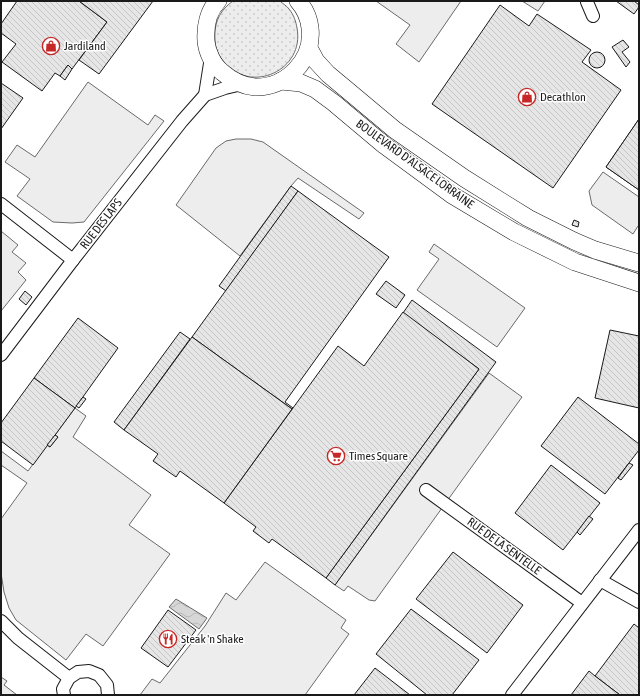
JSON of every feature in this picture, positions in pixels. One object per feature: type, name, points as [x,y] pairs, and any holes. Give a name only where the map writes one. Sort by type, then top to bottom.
[{"type":"main road","points":[[203,1],[208,18]]},
{"type":"main road","points":[[218,1],[208,18],[206,31],[206,44],[211,57],[218,69],[229,78],[242,84],[255,87],[268,86],[281,82],[294,73],[303,62],[309,48],[311,32],[305,11],[300,2]]},
{"type":"main road","name":"BOULEVARD D'ALSACE LORRAINE","points":[[309,48],[316,61],[328,74],[395,130],[464,178],[528,218],[574,241],[595,250],[639,263]]},
{"type":"main road","name":"BOULEVARD D'ALSACE LORRAINE","points":[[281,82],[301,83],[315,89],[384,145],[452,195],[514,232],[575,262],[639,283]]},
{"type":"street","points":[[587,1],[593,16]]},
{"type":"street","points":[[205,96],[211,57]]},
{"type":"street","name":"RUE DES LAPS","points":[[1,355],[182,121],[205,96],[225,88],[242,84]]},
{"type":"street","points":[[1,204],[73,260]]},
{"type":"street","name":"RUE DE LA SENTELLE","points":[[426,490],[582,603]]},
{"type":"street","points":[[512,695],[639,530]]},
{"type":"street","points":[[600,580],[639,602]]},
{"type":"street","points":[[1,620],[18,638],[69,678]]},
{"type":"street","points":[[64,695],[63,689],[69,678],[78,672],[89,671],[99,675],[103,680],[106,685],[108,695]]},
{"type":"shaded area","points":[[233,1],[280,1],[291,11],[297,28],[297,43],[293,56],[285,66],[274,73],[261,77],[248,77],[235,72],[224,62],[219,55],[216,46],[215,28],[221,13]]},
{"type":"shaded area","points":[[376,1],[461,1],[419,62],[396,44],[410,25]]},
{"type":"shaded area","points":[[522,1],[545,1],[538,11]]},
{"type":"shaded area","points":[[88,82],[148,125],[155,115],[164,121],[84,222],[53,222],[17,196],[30,179],[5,162],[17,145],[35,157]]},
{"type":"shaded area","points":[[251,139],[263,142],[364,213],[359,219],[298,178],[240,256],[176,205],[216,148],[226,141]]},
{"type":"shaded area","points":[[603,172],[639,197],[639,226],[633,234],[592,205],[589,191]]},
{"type":"shaded area","points":[[1,231],[18,245],[12,252],[26,263],[18,272],[26,280],[1,311]]},
{"type":"shaded area","points":[[434,244],[525,308],[497,347],[417,290],[439,259],[429,252]]},
{"type":"shaded area","points":[[489,373],[522,397],[375,601],[369,600],[348,586],[344,591],[335,585]]},
{"type":"shaded area","points":[[75,408],[86,416],[73,437],[151,495],[129,525],[170,554],[103,646],[86,634],[66,660],[16,620],[9,608],[4,592],[1,573],[1,519],[27,483],[1,465],[1,451],[28,471],[47,445],[50,447],[58,437],[55,435]]},
{"type":"shaded area","points":[[265,562],[346,620],[341,628],[349,634],[305,695],[140,695],[152,679],[160,683],[205,626],[226,593],[236,600]]},
{"type":"shaded area","points":[[1,677],[7,681],[4,685],[17,695],[1,695]]},
{"type":"water","points":[[176,599],[207,618],[199,629],[169,607]]},
{"type":"building","name":"Jardiland","points":[[17,1],[79,1],[107,22],[72,69],[68,65],[60,76],[55,73],[42,91],[2,62],[16,44],[1,33],[1,24]]},
{"type":"building","points":[[79,1],[153,1],[99,74],[79,60],[107,22]]},
{"type":"building","points":[[616,1],[634,1],[639,5],[639,7],[634,14]]},
{"type":"building","name":"Decathlon","points":[[500,5],[529,26],[537,14],[591,50],[582,62],[621,90],[553,188],[432,104]]},
{"type":"building","points":[[623,40],[629,47],[622,52],[630,62],[626,67],[612,47]]},
{"type":"building","points":[[594,52],[600,52],[605,57],[603,66],[600,68],[594,68],[589,63],[589,57]]},
{"type":"building","points":[[68,65],[72,69],[65,80],[60,76]]},
{"type":"building","points":[[1,83],[23,98],[1,129]]},
{"type":"building","points":[[639,119],[639,190],[606,167]]},
{"type":"building","points":[[639,119],[639,190],[606,167]]},
{"type":"building","points":[[291,186],[298,191],[226,291],[219,286]]},
{"type":"building","points":[[298,191],[389,257],[285,402],[293,408],[292,409],[192,337]]},
{"type":"building","points":[[574,220],[579,222],[578,227],[572,225]]},
{"type":"building","points":[[386,281],[405,295],[396,308],[376,294]]},
{"type":"building","points":[[25,291],[32,297],[26,305],[19,299]]},
{"type":"building","points":[[412,300],[496,362],[335,585],[326,578],[479,369],[403,313]]},
{"type":"building","name":"Times Square","points":[[403,312],[479,369],[326,578],[272,539],[269,543],[253,531],[256,527],[224,503],[338,346],[364,366]]},
{"type":"building","points":[[78,318],[118,348],[75,408],[34,378]]},
{"type":"building","points":[[610,330],[639,336],[639,408],[595,398]]},
{"type":"building","points":[[180,332],[190,339],[124,430],[114,422]]},
{"type":"building","points":[[192,337],[292,409],[224,503],[180,471],[176,477],[153,461],[158,454],[124,430]]},
{"type":"building","points":[[34,378],[75,408],[33,465],[1,441],[1,423]]},
{"type":"building","points":[[83,397],[86,399],[79,408],[76,406]]},
{"type":"building","points":[[578,397],[639,444],[639,450],[605,494],[541,446]]},
{"type":"building","points":[[55,435],[58,437],[50,447],[47,445]]},
{"type":"building","points":[[629,463],[633,465],[621,480],[618,478]]},
{"type":"building","points":[[551,465],[600,503],[563,550],[515,513]]},
{"type":"building","points":[[589,516],[593,519],[580,535],[577,532]]},
{"type":"building","points":[[453,552],[523,605],[487,653],[416,599]]},
{"type":"building","points":[[411,609],[479,660],[452,695],[427,695],[376,654]]},
{"type":"building","name":"Steak 'n Shake","points":[[168,610],[196,630],[168,667],[141,648]]},
{"type":"building","points":[[634,624],[639,628],[639,695],[620,695],[595,676]]},
{"type":"building","points":[[375,668],[410,695],[354,695]]},
{"type":"building","points":[[589,671],[595,676],[620,695],[571,695]]},
{"type":"place","name":"Jardiland","points":[[51,46]]},
{"type":"place","name":"Decathlon","points":[[527,97]]},
{"type":"place","name":"Times Square","points":[[336,456]]},
{"type":"place","name":"Steak 'n Shake","points":[[168,639]]}]
